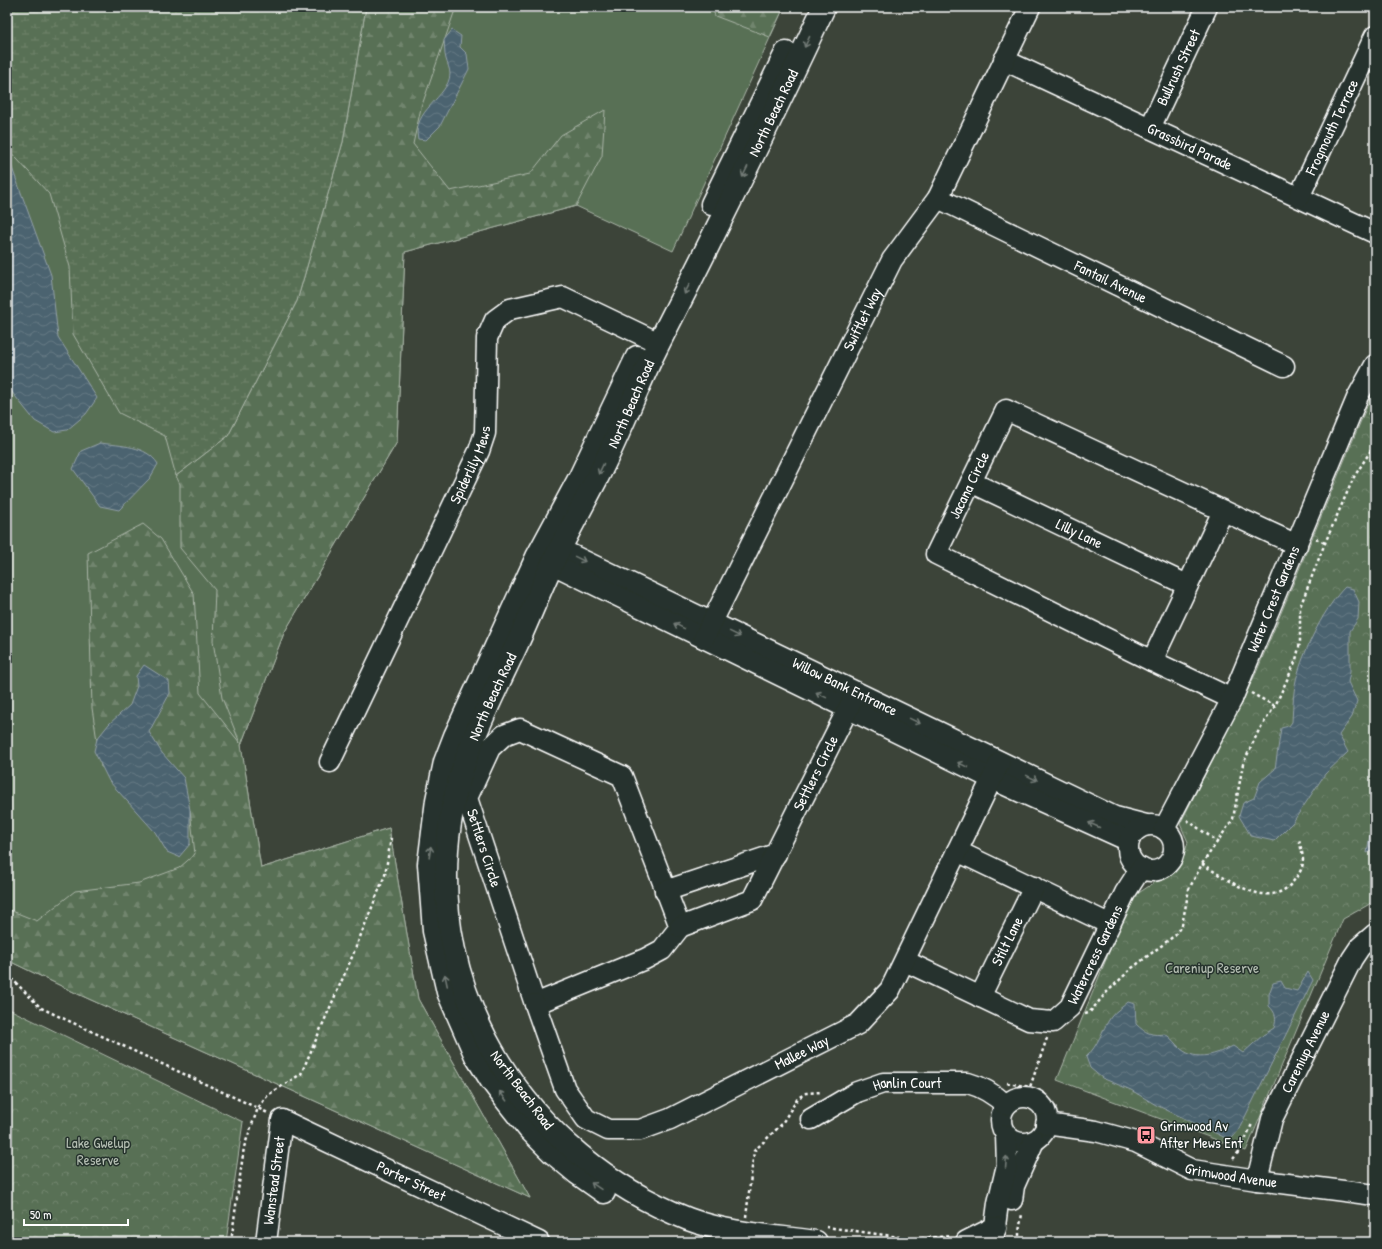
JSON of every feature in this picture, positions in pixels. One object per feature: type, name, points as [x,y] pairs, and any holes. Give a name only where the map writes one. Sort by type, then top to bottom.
[{"type":"main road","name":"North Beach Road","points":[[653,340],[808,7]]},
{"type":"main road","name":"North Beach Road","points":[[819,1234],[742,1232],[701,1223],[637,1196],[600,1171],[549,1128],[532,1109],[500,1066],[487,1044],[470,1003],[456,958],[449,918],[447,854],[452,810],[460,774],[480,720],[517,644],[549,553],[579,478],[780,100],[824,7]]},
{"type":"main road","name":"North Beach Road","points":[[549,553],[455,736],[445,762],[437,800],[429,864],[434,931],[448,992],[476,1056],[491,1080],[529,1129],[552,1152],[577,1173],[611,1197],[672,1226],[720,1242]]},
{"type":"street","name":"Swiftlet Way","points":[[708,630],[892,260],[938,198],[1030,7]]},
{"type":"street","name":"Bullrush Street","points":[[1150,128],[1207,7]]},
{"type":"street","name":"Frogmouth Terrace","points":[[1299,197],[1375,36]]},
{"type":"street","name":"Grassbird Parade","points":[[1004,60],[1375,233]]},
{"type":"street","name":"Fantail Avenue","points":[[938,198],[1284,366]]},
{"type":"street","name":"Spiderlily Mews","points":[[330,762],[479,451],[485,433],[487,338],[495,320],[510,309],[563,297],[653,340]]},
{"type":"street","name":"Water Crest Gardens","points":[[1155,827],[1174,811],[1235,692],[1358,396],[1375,365]]},
{"type":"street","name":"Jacana Circle","points":[[1235,692],[1152,661],[936,554],[1006,410],[1297,545]]},
{"type":"street","name":"Lilly Lane","points":[[971,482],[1187,585]]},
{"type":"street","points":[[1152,661],[1223,511]]},
{"type":"street","name":"Willow Bank Entrance","points":[[549,553],[996,770],[1129,841]]},
{"type":"street","name":"Settlers Circle","points":[[535,1004],[467,798],[490,748],[504,736],[520,729],[622,776],[680,927],[752,900],[852,700]]},
{"type":"street","name":"Willow Bank Entrance","points":[[996,770],[1115,817],[1155,827]]},
{"type":"street","name":"Mallee Way","points":[[535,1004],[566,1089],[586,1119],[608,1130],[640,1130],[670,1119],[858,1024],[890,990],[996,770]]},
{"type":"street","points":[[1155,827],[1173,841],[1173,856],[1163,867],[1148,870],[1141,868],[1130,857],[1128,849],[1129,841],[1136,831],[1155,827]]},
{"type":"street","points":[[958,851],[1109,924]]},
{"type":"street","points":[[665,891],[776,854]]},
{"type":"street","name":"Watercress Gardens","points":[[1053,1022],[1070,1007],[1109,924],[1125,893],[1141,868]]},
{"type":"street","name":"Stilt Lane","points":[[980,997],[1034,887]]},
{"type":"street","points":[[535,1004],[645,959],[662,950],[680,927]]},
{"type":"street","name":"Careniup Avenue","points":[[1257,1180],[1272,1118],[1352,959],[1360,947],[1375,934]]},
{"type":"street","points":[[905,961],[1029,1020],[1053,1022]]},
{"type":"street","name":"Hanlin Court","points":[[811,1119],[858,1092],[883,1083],[968,1083],[980,1086],[993,1094],[1006,1105]]},
{"type":"street","points":[[987,1239],[1014,1186],[1034,1141],[1044,1131],[1052,1117],[1033,1099],[1018,1097],[1006,1105],[1000,1117],[1002,1130],[1006,1135],[1019,1142],[1034,1141]]},
{"type":"street","name":"Grimwood Avenue","points":[[1052,1117],[1136,1142],[1192,1170],[1375,1195]]},
{"type":"street","name":"Wanstead Street","points":[[266,1242],[282,1120]]},
{"type":"street","name":"Porter Street","points":[[282,1120],[540,1242]]},
{"type":"street","points":[[987,1239],[1007,1165],[1006,1135]]},
{"type":"path","points":[[1070,1007],[1083,1015],[1089,1013],[1106,993],[1132,968],[1174,936],[1182,925],[1189,889],[1202,864],[1233,820],[1243,764],[1259,730],[1275,706],[1286,684],[1300,643],[1300,607],[1354,477],[1375,444]]},
{"type":"path","points":[[1235,692],[1275,706]]},
{"type":"path","points":[[1174,811],[1218,842]]},
{"type":"path","points":[[231,1242],[244,1147],[258,1108],[268,1095],[301,1074],[352,957],[385,875],[390,838]]},
{"type":"path","points":[[1202,864],[1244,888],[1258,894],[1275,895],[1288,886],[1301,872],[1304,862],[1299,839]]},
{"type":"path","points":[[7,974],[41,1008],[258,1108]]},
{"type":"path","points":[[1052,1117],[1043,1092],[1030,1087],[1053,1022]]},
{"type":"path","points":[[1227,1162],[1236,1157],[1255,1119]]},
{"type":"path","points":[[819,1234],[914,1239],[945,1238],[970,1232],[987,1239]]},
{"type":"green space","points":[[7,7],[784,7],[673,251],[576,206],[405,252],[397,442],[284,633],[241,745],[261,868],[389,828],[418,999],[530,1198],[80,995],[7,960]]},
{"type":"green space","points":[[7,7],[366,7],[343,142],[297,301],[228,436],[176,476],[165,436],[119,413],[73,334],[70,267],[49,194],[7,148]]},
{"type":"green space","points":[[366,7],[456,7],[421,108],[413,144],[450,191],[530,174],[561,135],[605,110],[602,156],[576,206],[405,252],[397,442],[284,633],[241,745],[261,868],[389,828],[418,999],[530,1198],[80,995],[7,960],[7,909],[37,921],[75,891],[139,883],[179,868],[195,854],[190,810],[155,770],[101,767],[92,708],[88,553],[143,524],[161,539],[194,594],[200,693],[240,743],[222,698],[213,641],[215,590],[180,548],[180,484],[176,476],[228,436],[297,301],[343,142]]},
{"type":"green space","points":[[712,7],[784,7],[770,37],[715,16]]},
{"type":"green space","name":"Careniup Reserve","points":[[1375,387],[1375,901],[1343,919],[1246,1151],[1057,1080],[1131,898],[1181,865],[1188,842],[1180,824],[1256,673]]},
{"type":"green space","name":"Lake Gwelup Reserve","points":[[7,1008],[243,1122],[226,1242],[7,1242]]},
{"type":"water","points":[[452,30],[461,36],[460,47],[467,54],[469,69],[440,126],[426,140],[418,139],[417,129],[420,120],[444,90],[448,82],[450,72],[445,57],[444,40]]},
{"type":"water","points":[[7,154],[51,275],[58,337],[97,398],[86,414],[67,430],[54,432],[35,421],[7,386]]},
{"type":"water","points":[[100,443],[140,450],[147,453],[158,464],[150,478],[119,510],[100,506],[73,469],[81,451]]},
{"type":"water","points":[[1345,587],[1353,589],[1359,602],[1358,619],[1350,631],[1350,672],[1348,682],[1357,701],[1352,717],[1339,735],[1348,752],[1325,774],[1293,822],[1274,841],[1251,836],[1239,816],[1243,803],[1254,798],[1260,782],[1275,769],[1281,728],[1289,726],[1292,722],[1295,685],[1301,662],[1323,616]]},
{"type":"water","points":[[144,665],[169,681],[170,693],[149,732],[162,753],[184,778],[190,810],[190,844],[179,857],[167,852],[155,832],[109,781],[94,751],[97,739],[109,724],[130,705],[137,686],[136,676]]},
{"type":"water","points":[[1375,803],[1375,849],[1367,853]]},
{"type":"water","points":[[1308,972],[1313,980],[1238,1131],[1233,1137],[1228,1139],[1156,1105],[1131,1090],[1102,1078],[1090,1068],[1086,1057],[1094,1048],[1111,1017],[1128,1002],[1135,1004],[1136,1024],[1139,1027],[1152,1034],[1165,1034],[1187,1053],[1200,1056],[1214,1054],[1233,1046],[1243,1053],[1263,1035],[1274,1028],[1275,1016],[1269,1006],[1269,994],[1273,983],[1281,981],[1285,988],[1297,991]]},
{"type":"place","name":"Grimwood Av After Mews Ent","points":[[1146,1135]]}]
